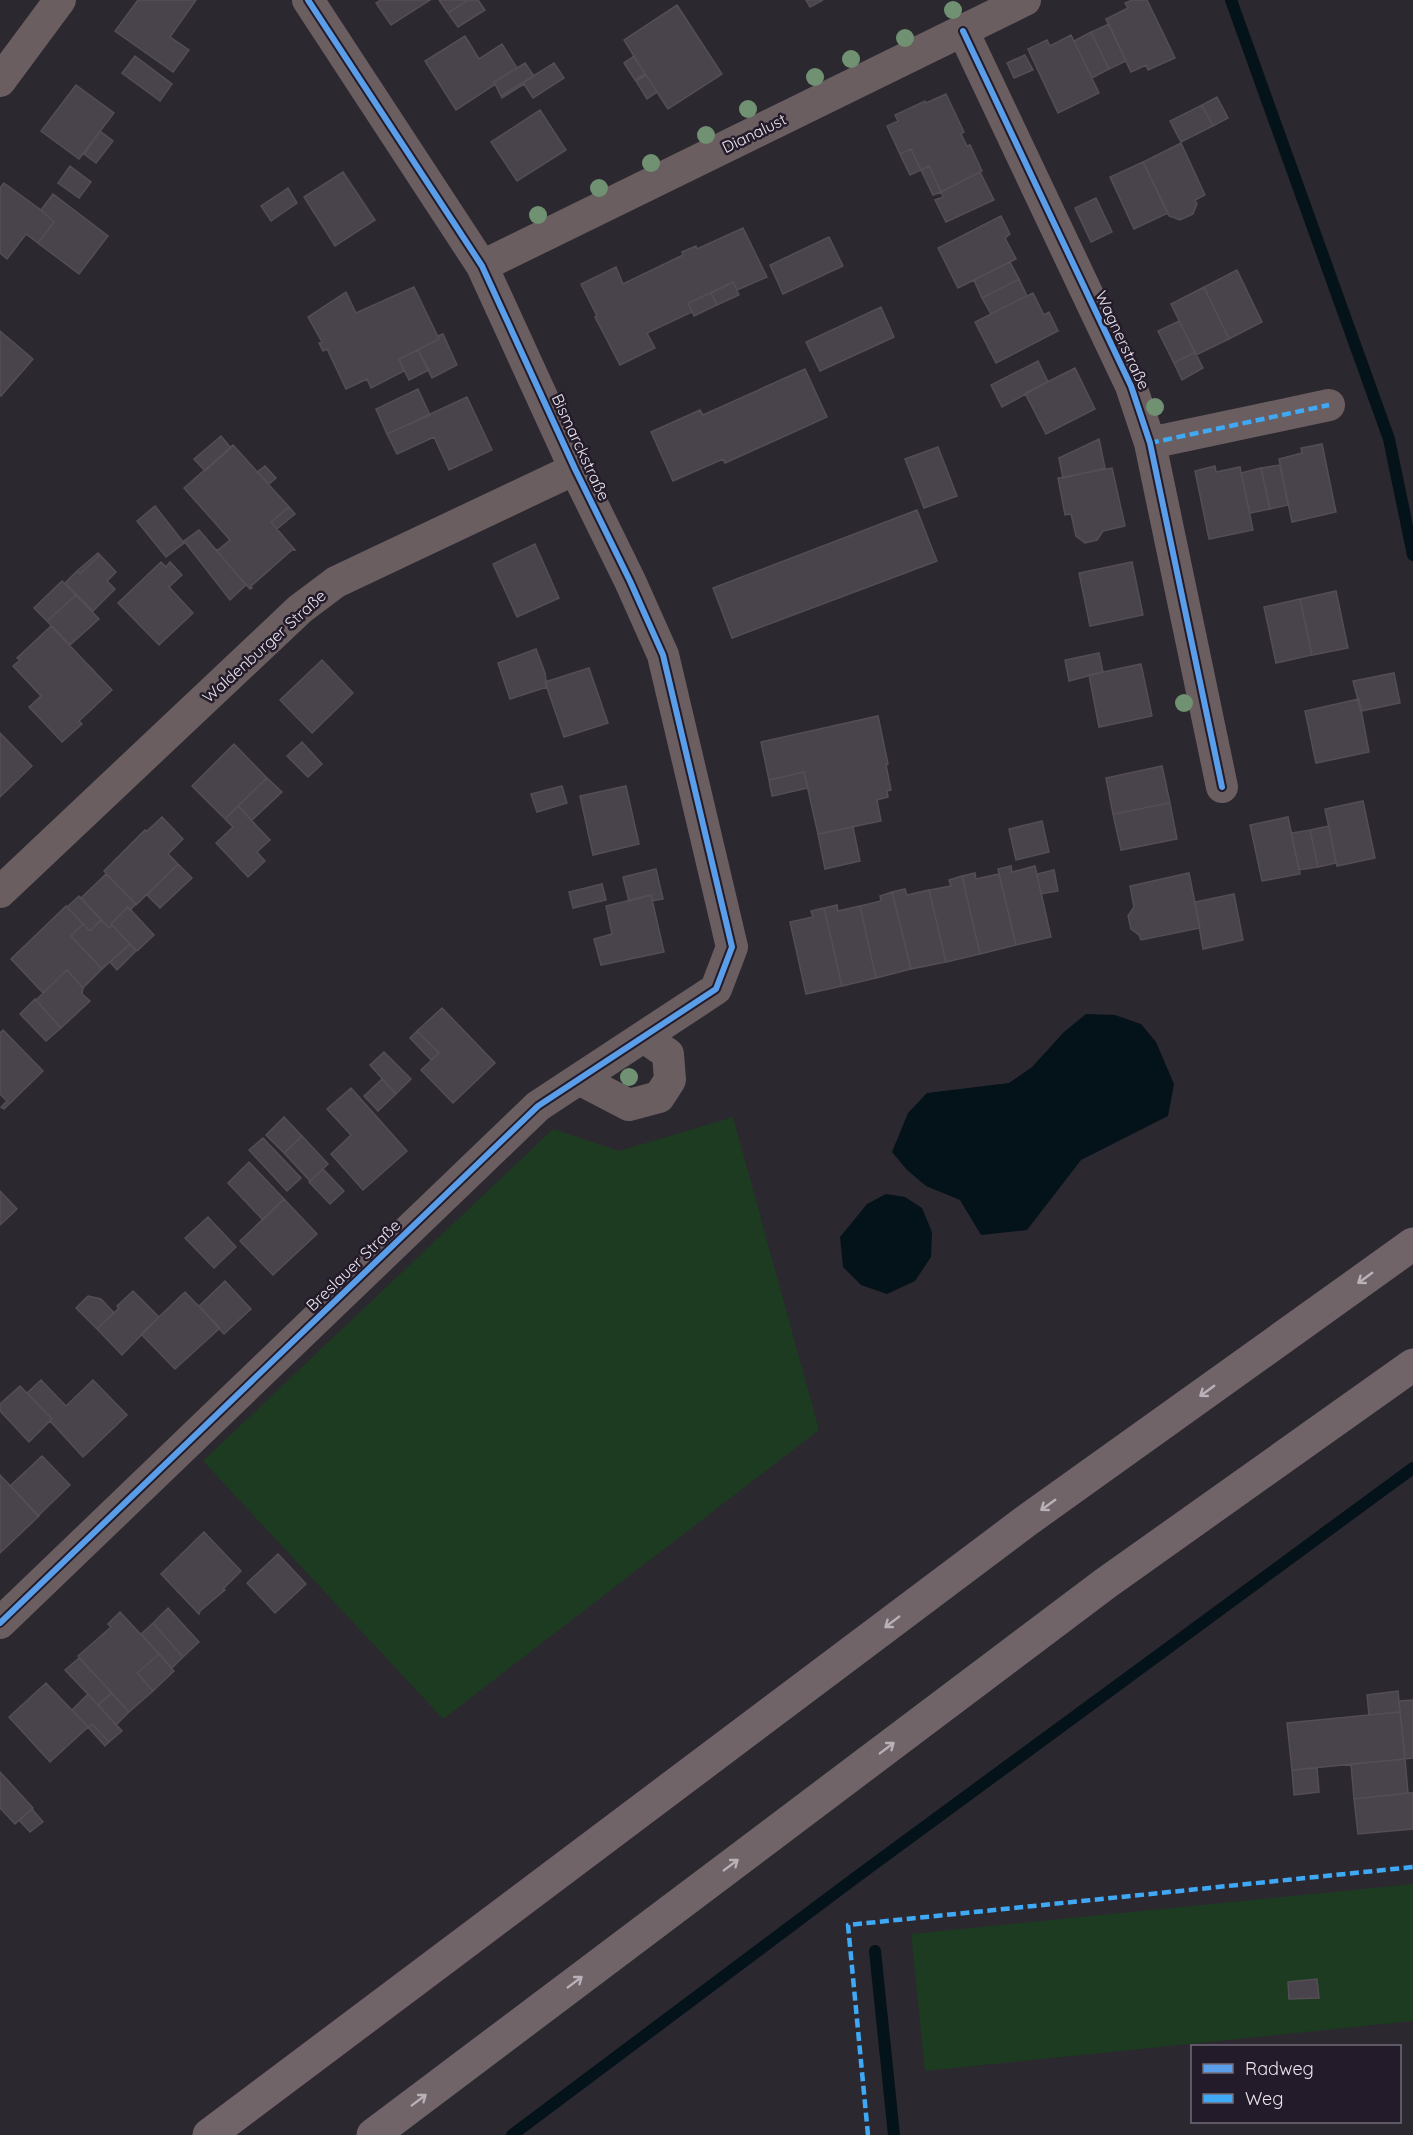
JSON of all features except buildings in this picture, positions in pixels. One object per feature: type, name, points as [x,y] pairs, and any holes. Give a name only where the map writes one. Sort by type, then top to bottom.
[{"type":"highway","points":[[209,2135],[1026,1521],[1413,1244]]},
{"type":"highway","points":[[373,2135],[1106,1583],[1413,1365]]},
{"type":"street","points":[[0,81],[60,0]]},
{"type":"street","name":"Bismarckstraße","points":[[308,0],[482,266],[630,581],[663,656],[732,947]]},
{"type":"street","name":"Dianalust","points":[[482,266],[1025,0]]},
{"type":"street","name":"Wagnerstraße","points":[[963,31],[1131,386],[1150,442],[1222,786]]},
{"type":"street","points":[[1150,442],[1329,405]]},
{"type":"street","name":"Waldenburger Straße","points":[[0,892],[300,609],[336,582],[575,468]]},
{"type":"street","name":"Breslauer Straße","points":[[0,1623],[538,1106],[716,989],[732,947]]},
{"type":"street","points":[[579,1079],[628,1104],[659,1097],[670,1080],[668,1054],[644,1037]]},
{"type":"green space","points":[[733,1117],[819,1430],[443,1719],[203,1461],[553,1129],[619,1151]]},
{"type":"green space","points":[[1413,1884],[1413,2021],[925,2071],[911,1934]]},
{"type":"shaded area","points":[[1086,1014],[1115,1015],[1141,1024],[1156,1042],[1174,1084],[1168,1116],[1081,1160],[1027,1230],[981,1235],[960,1200],[926,1186],[907,1170],[892,1152],[908,1113],[927,1093],[1009,1083],[1032,1067],[1064,1032]]},
{"type":"shaded area","points":[[886,1194],[905,1197],[922,1208],[932,1232],[931,1257],[915,1281],[887,1294],[861,1285],[843,1267],[840,1237],[867,1204]]},
{"type":"waterway","points":[[1231,0],[1389,439],[1413,555]]},
{"type":"waterway","points":[[512,2135],[855,1878],[1413,1468]]},
{"type":"waterway","points":[[875,1951],[894,2135]]},
{"type":"marked path","points":[[1150,443],[1329,405]]},
{"type":"marked path","points":[[868,2135],[848,1925],[1413,1867]]},
{"type":"cycle path","points":[[0,1623],[538,1106],[716,989],[732,947],[663,655],[630,581],[575,469],[482,266],[308,0]]},
{"type":"cycle path","points":[[963,31],[1131,386],[1150,443],[1222,787]]}]
